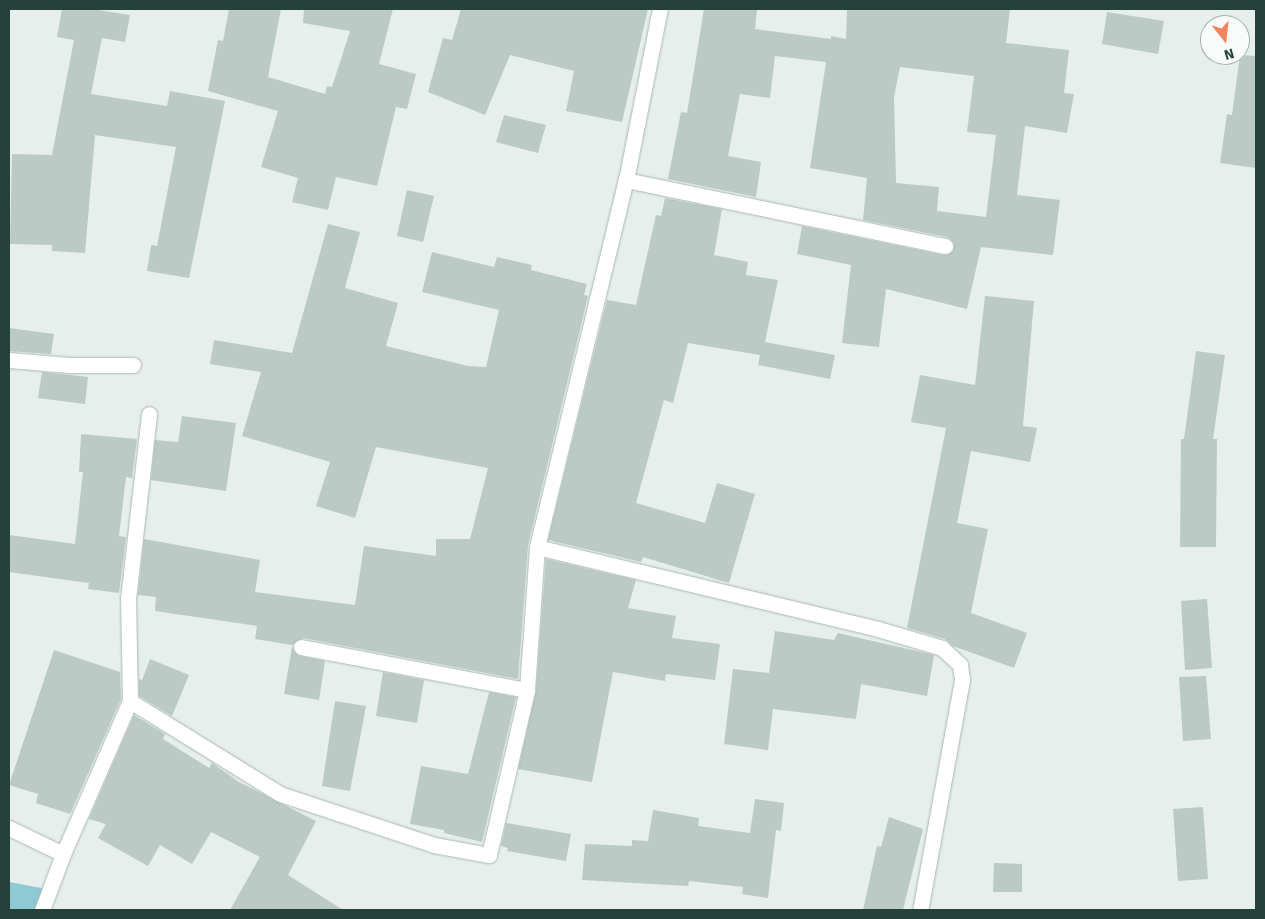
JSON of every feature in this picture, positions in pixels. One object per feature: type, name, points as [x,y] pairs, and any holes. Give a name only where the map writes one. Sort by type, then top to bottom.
[{"type":"street","points":[[130,701],[280,794],[434,846],[488,855],[527,690],[537,547],[626,180],[660,9]]},
{"type":"street","points":[[626,180],[946,246]]},
{"type":"street","points":[[9,360],[70,365],[133,364]]},
{"type":"street","points":[[42,910],[63,854],[130,701],[128,599],[149,414]]},
{"type":"street","points":[[537,547],[878,629],[942,648],[960,665],[962,680],[920,910]]},
{"type":"street","points":[[301,647],[527,690]]},
{"type":"street","points":[[9,828],[63,854]]},
{"type":"water","points":[[9,882],[52,890],[47,910],[9,910]]},
{"type":"building","points":[[62,9],[92,9],[130,15],[125,42],[102,38],[91,94],[167,106],[170,91],[225,101],[189,278],[147,271],[151,245],[157,246],[176,147],[95,135],[85,253],[52,251],[52,245],[10,244],[12,154],[52,155],[74,40],[57,37]]},
{"type":"building","points":[[229,9],[281,9],[268,77],[325,94],[327,86],[332,87],[350,31],[303,23],[304,9],[393,9],[379,64],[416,74],[407,109],[396,107],[377,186],[336,177],[328,210],[292,202],[298,178],[261,167],[278,111],[208,91],[218,40],[223,41]]},
{"type":"building","points":[[461,9],[648,9],[622,122],[566,111],[574,71],[510,55],[485,115],[428,92],[443,38],[452,40]]},
{"type":"building","points":[[704,9],[757,9],[755,29],[831,39],[831,36],[846,39],[847,9],[1010,9],[1006,43],[1069,50],[1064,93],[1074,94],[1067,133],[1025,126],[1017,195],[1060,200],[1053,255],[981,247],[967,309],[886,289],[879,347],[842,343],[851,265],[797,254],[802,226],[943,255],[952,252],[954,243],[947,237],[863,220],[867,178],[810,168],[826,62],[775,56],[770,98],[740,94],[728,156],[761,162],[756,197],[668,179],[681,112],[687,113]],"holes":[[[900,67],[974,76],[967,132],[996,135],[986,217],[937,211],[939,187],[896,183],[894,97]]]},
{"type":"building","points":[[1107,12],[1164,21],[1158,54],[1102,44]]},
{"type":"building","points":[[1250,56],[1256,56],[1256,168],[1220,163],[1227,114],[1232,115],[1239,65],[1250,65]]},
{"type":"building","points":[[504,115],[546,125],[538,153],[496,142]]},
{"type":"building","points":[[407,190],[434,196],[423,242],[397,236]]},
{"type":"building","points":[[665,198],[722,209],[714,255],[748,262],[746,275],[778,280],[765,342],[835,355],[830,379],[758,365],[760,355],[688,343],[673,403],[664,400],[636,503],[705,523],[717,483],[755,494],[729,583],[643,557],[641,562],[548,540],[607,300],[636,305],[656,215],[661,216]]},
{"type":"building","points":[[328,224],[360,232],[345,288],[398,303],[386,346],[468,366],[486,367],[499,310],[422,292],[432,252],[494,267],[497,257],[532,265],[531,270],[587,284],[584,295],[588,296],[528,545],[518,679],[303,638],[292,645],[255,639],[257,626],[155,611],[156,597],[138,595],[144,539],[260,560],[255,592],[355,605],[364,546],[436,556],[436,539],[470,539],[488,468],[376,447],[355,518],[316,506],[330,462],[242,436],[261,372],[210,364],[214,340],[292,353]]},
{"type":"building","points":[[985,296],[1034,301],[1023,426],[1037,428],[1030,462],[971,451],[957,523],[988,529],[971,613],[1027,633],[1014,668],[953,646],[945,639],[907,628],[946,428],[911,422],[920,375],[975,385]]},
{"type":"building","points":[[9,328],[54,334],[51,354],[9,351]]},
{"type":"building","points":[[1196,351],[1225,355],[1213,439],[1217,439],[1216,547],[1180,547],[1181,439],[1184,439]]},
{"type":"building","points":[[42,372],[88,377],[85,404],[38,398]]},
{"type":"building","points":[[182,416],[236,423],[226,491],[151,480],[155,440],[178,442]]},
{"type":"building","points":[[81,434],[137,439],[132,478],[126,477],[119,536],[126,537],[119,593],[88,589],[89,583],[9,572],[9,535],[75,544],[83,472],[79,472]]},
{"type":"building","points":[[546,559],[636,580],[628,608],[676,616],[672,638],[720,644],[715,680],[666,674],[665,681],[613,672],[592,782],[518,769],[536,691]]},
{"type":"building","points":[[1207,599],[1212,668],[1185,670],[1181,601]]},
{"type":"building","points":[[775,631],[834,640],[838,633],[934,655],[927,696],[861,684],[856,719],[773,709],[768,750],[724,744],[733,669],[769,673]]},
{"type":"building","points":[[292,647],[299,656],[325,661],[319,700],[284,694]]},
{"type":"building","points":[[54,650],[120,672],[121,699],[70,814],[36,803],[38,794],[9,785]]},
{"type":"building","points":[[150,659],[189,675],[172,716],[139,696],[139,679],[142,680]]},
{"type":"building","points":[[383,672],[424,680],[417,723],[376,716]]},
{"type":"building","points":[[1206,676],[1211,739],[1183,741],[1179,677]]},
{"type":"building","points":[[489,692],[516,697],[482,842],[444,833],[444,830],[410,824],[421,766],[468,774]]},
{"type":"building","points":[[335,701],[366,706],[350,791],[322,786]]},
{"type":"building","points":[[134,715],[165,734],[163,739],[209,768],[212,763],[239,782],[316,821],[288,875],[343,910],[230,910],[260,857],[211,832],[192,864],[160,845],[148,866],[98,838],[106,824],[89,819]]},
{"type":"building","points":[[755,799],[784,803],[781,831],[776,830],[768,898],[742,894],[743,887],[689,881],[688,886],[582,880],[585,844],[632,846],[632,840],[648,841],[653,810],[699,818],[698,826],[750,833]]},
{"type":"building","points":[[1203,807],[1208,879],[1178,881],[1173,809]]},
{"type":"building","points":[[889,817],[923,829],[903,910],[863,910],[877,846],[881,847]]},
{"type":"building","points":[[506,823],[571,834],[566,861],[507,851],[508,848],[501,846]]},
{"type":"building","points":[[994,863],[1022,864],[1022,892],[993,892]]}]
